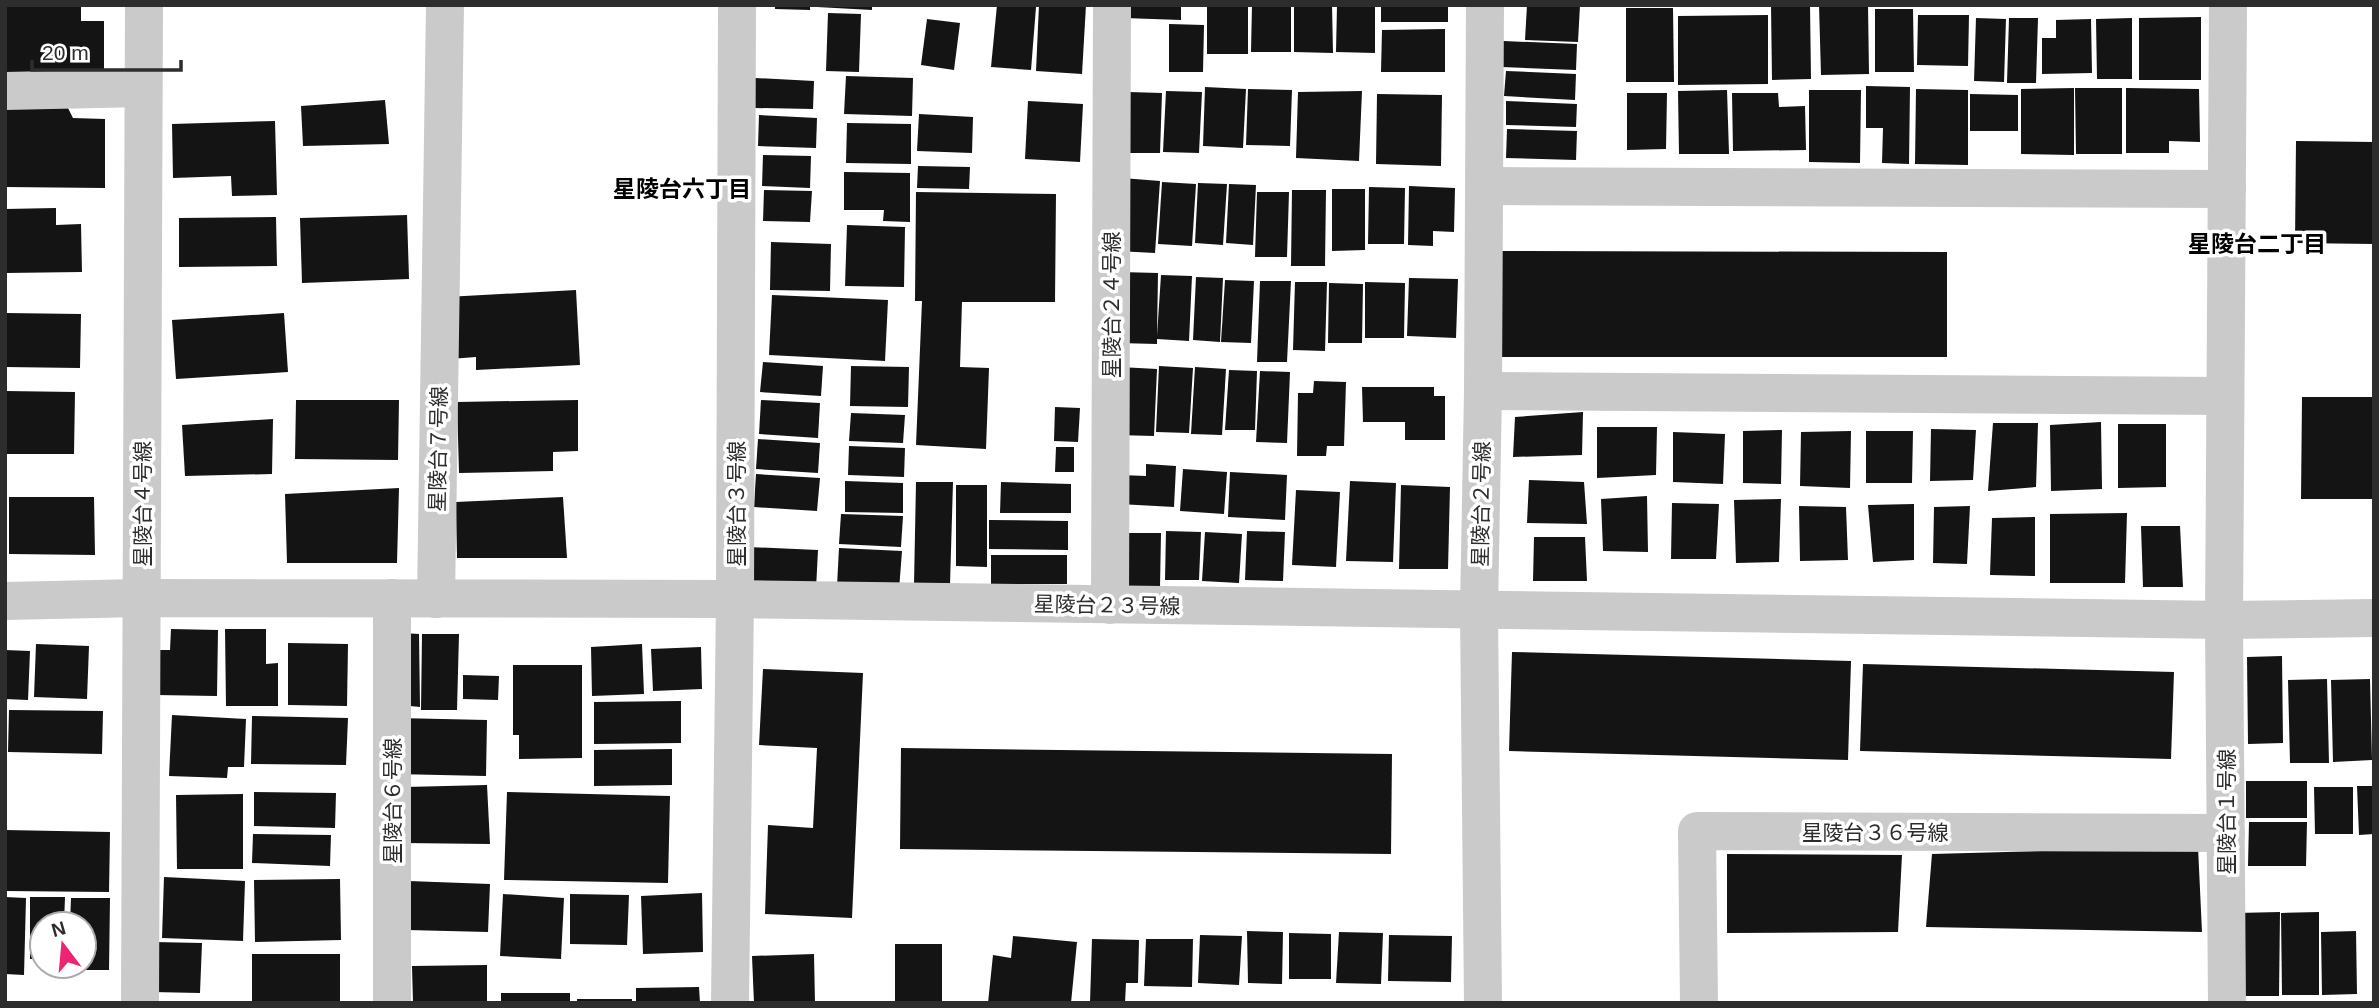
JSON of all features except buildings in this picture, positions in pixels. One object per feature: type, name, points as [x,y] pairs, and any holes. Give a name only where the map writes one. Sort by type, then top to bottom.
[{"type":"street","name":"星陵台４号線","points":[[140,1003],[144,5]]},
{"type":"street","name":"星陵台７号線","points":[[436,599],[445,5]]},
{"type":"street","name":"星陵台３号線","points":[[730,1003],[735,599],[737,5]]},
{"type":"street","name":"星陵台２４号線","points":[[1110,605],[1112,5]]},
{"type":"street","name":"星陵台２号線","points":[[1483,1003],[1479,611],[1485,5]]},
{"type":"street","name":"星陵台１号線","points":[[2227,1003],[2224,620],[2228,5]]},
{"type":"street","points":[[5,91],[144,88]]},
{"type":"street","points":[[1484,186],[2227,189]]},
{"type":"street","points":[[1483,391],[2225,396]]},
{"type":"street","points":[[5,601],[141,598],[436,599]]},
{"type":"street","name":"星陵台６号線","points":[[392,598],[393,1003]]},
{"type":"street","name":"星陵台２３号線","points":[[436,599],[735,599],[2224,620],[2374,618]]},
{"type":"street","name":"星陵台３６号線","points":[[1699,1003],[1697,831],[2226,833]]},
{"type":"district","name":"星陵台六丁目","points":[[682,189]]},
{"type":"district","name":"星陵台二丁目","points":[[2257,244]]}]
